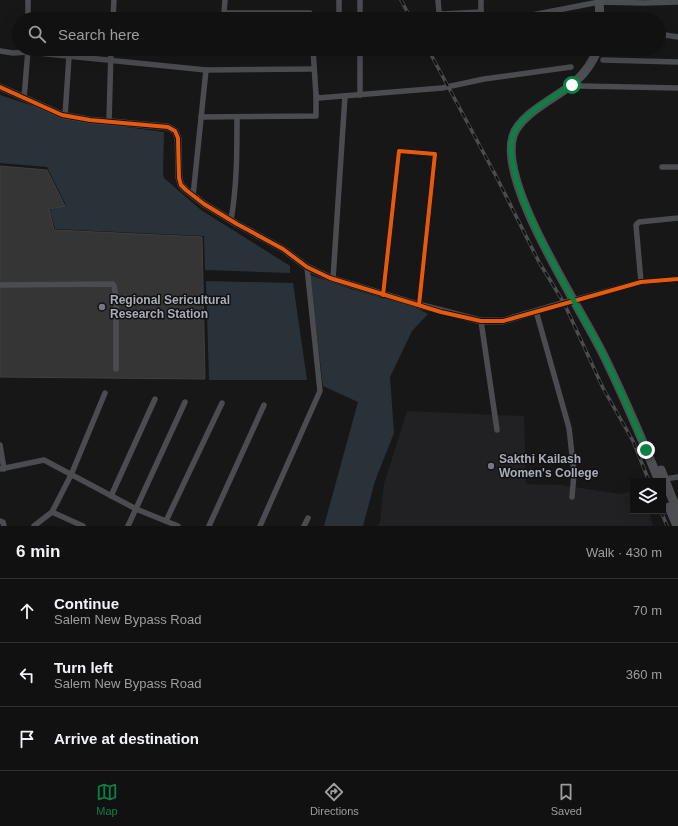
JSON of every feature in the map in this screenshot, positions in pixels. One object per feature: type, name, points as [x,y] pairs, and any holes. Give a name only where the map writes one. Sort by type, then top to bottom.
[{"type":"main road","points":[[601,12],[602,1]]},
{"type":"main road","points":[[602,1],[603,12]]},
{"type":"main road","points":[[589,56],[586,62],[570,80],[523,113],[513,124],[509,134],[509,158],[530,216],[559,274],[604,356],[623,385],[641,422],[661,478]]},
{"type":"main road","points":[[513,166],[512,143],[513,136],[518,125],[527,116],[577,80],[593,61],[595,56]]},
{"type":"main road","points":[[666,488],[678,513]]},
{"type":"main road","points":[[666,498],[677,526]]},
{"type":"street","points":[[28,0],[28,12]]},
{"type":"street","points":[[113,12],[114,0]]},
{"type":"street","points":[[224,12],[225,0]]},
{"type":"street","points":[[339,0],[339,12]]},
{"type":"street","points":[[360,0],[360,12]]},
{"type":"street","points":[[438,0],[439,12]]},
{"type":"street","points":[[481,0],[481,12]]},
{"type":"street","points":[[547,12],[602,1],[644,3],[678,2]]},
{"type":"street","points":[[666,35],[678,38]]},
{"type":"street","points":[[0,51],[12,53]]},
{"type":"street","points":[[24,98],[28,56]]},
{"type":"street","points":[[62,56],[206,70],[314,69]]},
{"type":"street","points":[[109,122],[111,56]]},
{"type":"street","points":[[201,117],[316,116],[313,56]]},
{"type":"street","points":[[360,56],[360,95]]},
{"type":"street","points":[[65,116],[69,57]]},
{"type":"street","points":[[603,60],[678,62]]},
{"type":"street","points":[[316,95],[318,98],[442,88],[484,79],[572,67]]},
{"type":"street","points":[[193,196],[206,70]]},
{"type":"street","points":[[580,86],[678,88]]},
{"type":"street","points":[[0,87],[65,116],[109,122],[168,127],[175,131],[178,138],[179,178],[181,185],[193,196],[231,220],[283,248],[307,267],[333,279],[383,295],[481,321],[503,321],[641,282],[678,279]]},
{"type":"street","points":[[333,279],[345,96]]},
{"type":"street","points":[[231,220],[235,185],[237,117]]},
{"type":"street","points":[[383,295],[398,151],[435,154],[419,305]]},
{"type":"street","points":[[662,167],[678,167]]},
{"type":"street","points":[[641,282],[636,225],[639,222],[678,218]]},
{"type":"street","points":[[260,526],[320,391],[307,267]]},
{"type":"street","points":[[0,285],[113,284],[116,297],[116,369]]},
{"type":"street","points":[[536,311],[569,428],[574,472],[572,496]]},
{"type":"street","points":[[481,321],[497,430]]},
{"type":"street","points":[[34,526],[52,512],[71,474],[105,393]]},
{"type":"street","points":[[111,496],[155,399]]},
{"type":"street","points":[[128,526],[185,402]]},
{"type":"street","points":[[166,521],[222,403]]},
{"type":"street","points":[[209,526],[264,405]]},
{"type":"street","points":[[0,445],[2,469],[44,460],[136,509],[178,526]]},
{"type":"street","points":[[666,479],[678,477]]},
{"type":"street","points":[[52,512],[83,526]]},
{"type":"street","points":[[304,526],[308,518]]},
{"type":"street","points":[[0,521],[3,522],[4,526]]},
{"type":"shaded area","points":[[0,95],[79,121],[164,132],[164,178],[201,210],[290,266],[290,273],[205,270],[204,236],[55,229],[50,210],[66,205],[47,167],[0,163]]},
{"type":"shaded area","points":[[310,275],[351,289],[415,307],[428,314],[412,331],[390,377],[394,433],[375,481],[363,526],[324,526],[358,402],[323,386]]},
{"type":"shaded area","points":[[206,281],[293,283],[307,380],[209,380]]},
{"type":"shaded area","points":[[407,411],[524,416],[526,484],[561,485],[620,494],[630,492],[630,514],[650,514],[653,526],[378,526],[380,521],[384,484]]},
{"type":"building","name":"Regional Sericultural Research Station","points":[[0,166],[47,170],[65,206],[49,209],[54,230],[202,237],[205,379],[0,377]]},
{"type":"railway","points":[[401,0],[407,12]]},
{"type":"railway","points":[[432,56],[496,176],[539,262],[564,303],[603,388],[633,441],[648,478]]},
{"type":"railway","points":[[662,514],[667,526]]},
{"type":"cycle path","points":[[0,87],[62,115],[90,120],[168,127],[175,131],[178,138],[179,178],[181,185],[204,204],[283,249],[307,267],[330,278],[441,312],[481,321],[503,321],[641,282],[678,279]]},
{"type":"cycle path","points":[[383,295],[399,151],[435,154],[419,305]]},
{"type":"place","name":"Regional Sericultural Research Station","points":[[102,307]]},
{"type":"place","name":"Sakthi Kailash Women's College","points":[[491,466]]},
{"type":"route","points":[[572,85],[527,116],[518,125],[515,130],[512,143],[513,166],[516,180],[530,216],[559,274],[604,356],[646,450]]}]
